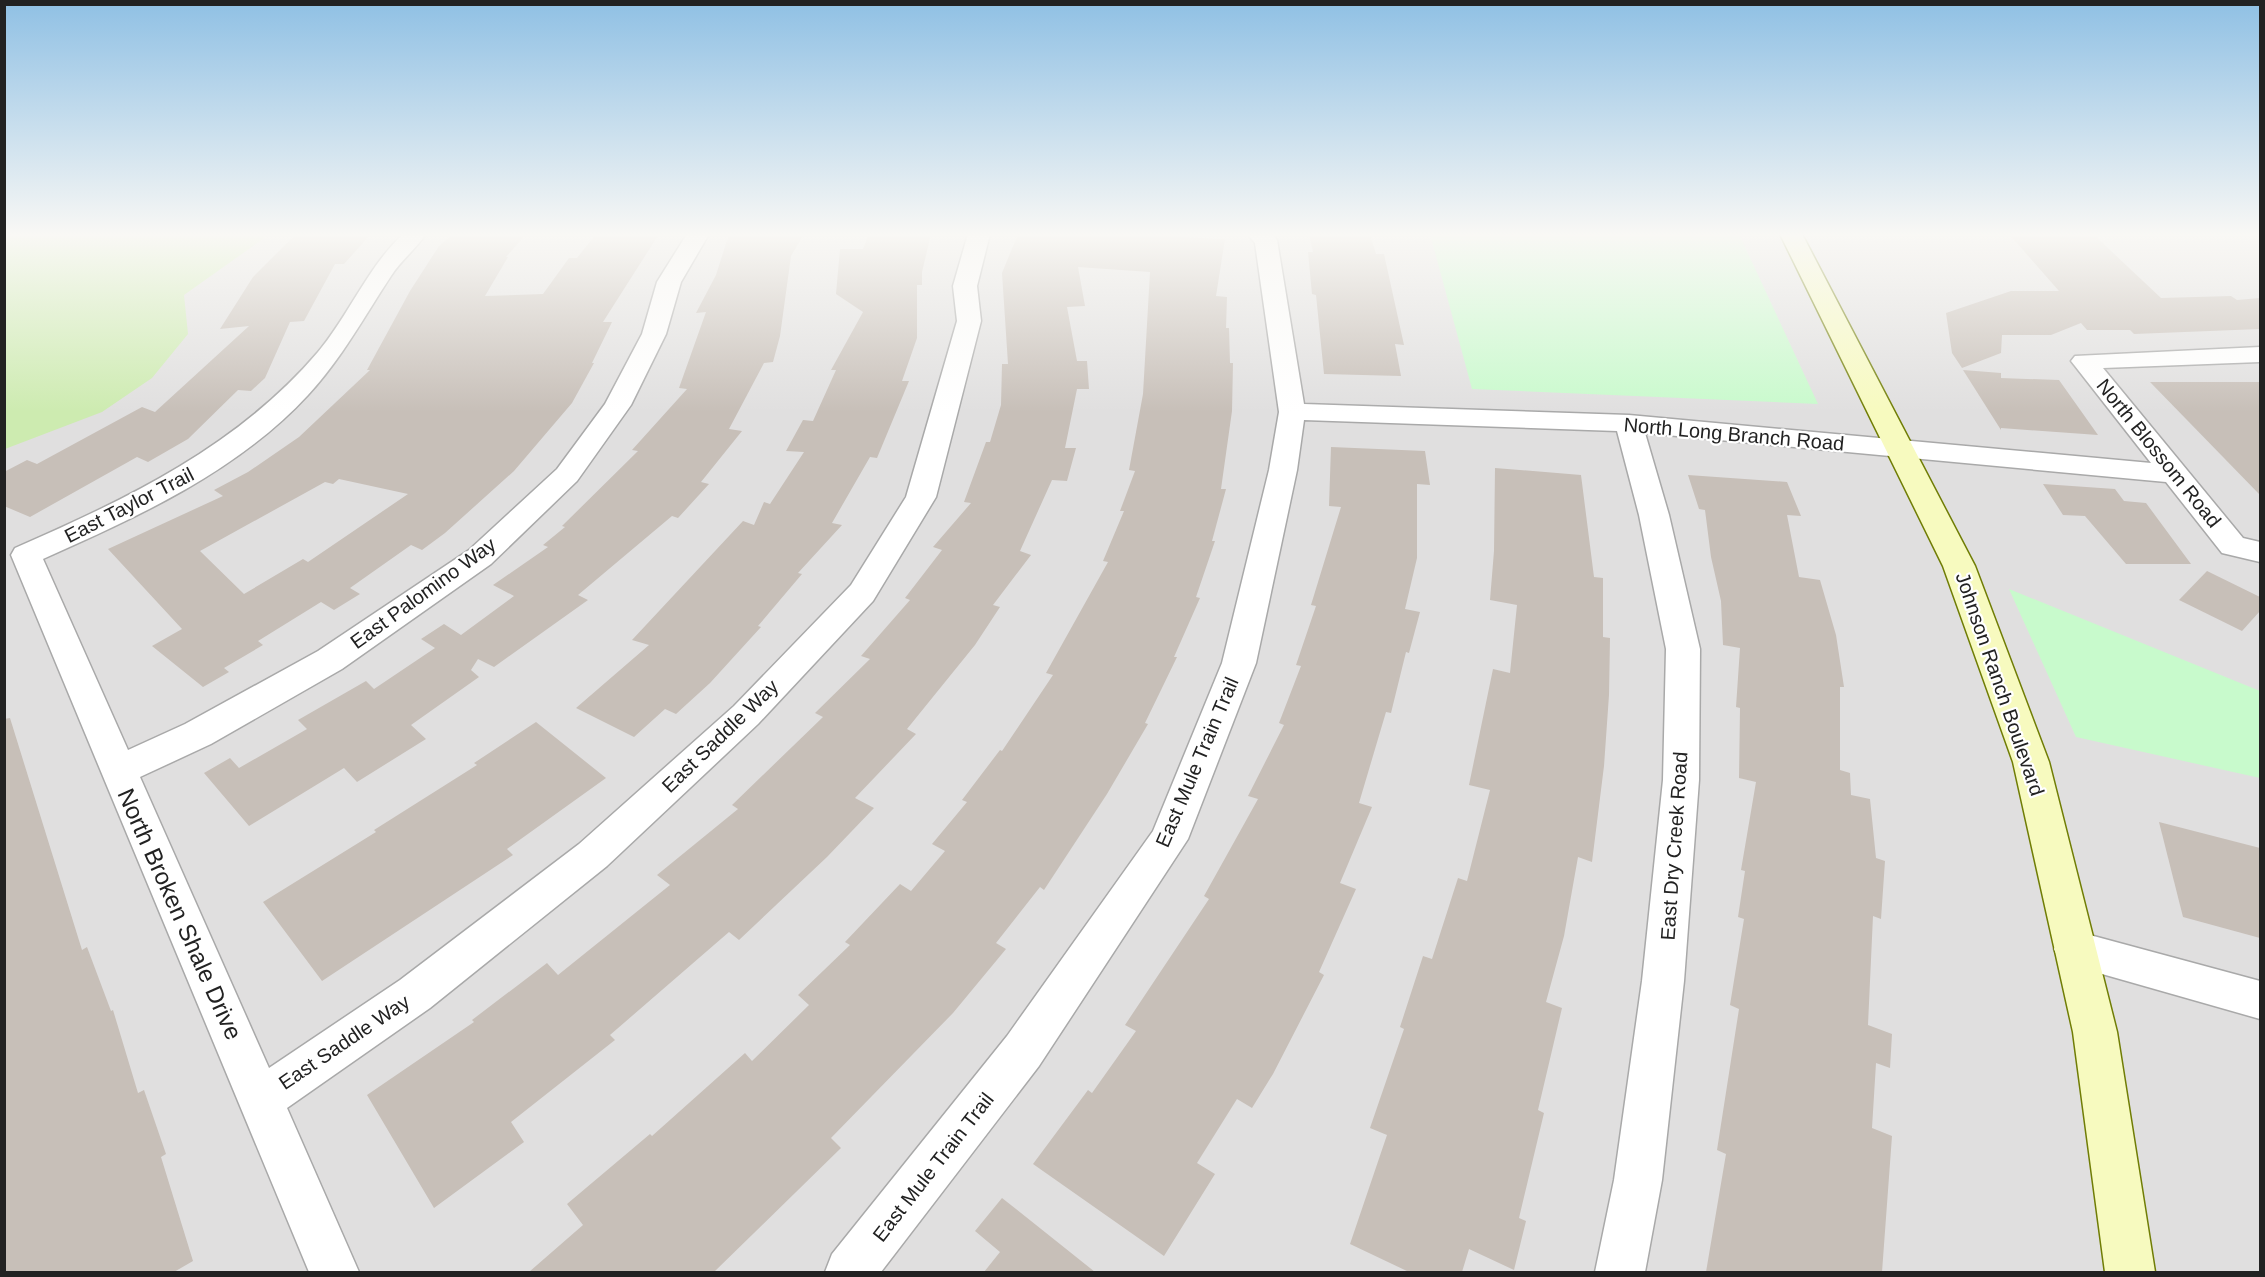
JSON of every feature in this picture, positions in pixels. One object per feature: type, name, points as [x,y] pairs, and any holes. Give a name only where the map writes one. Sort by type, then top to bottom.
[{"type":"street","name":"East Taylor Trail","points":[[26,555],[132,508],[210,463],[279,410],[329,356],[367,294]]},
{"type":"street","name":"East Palomino Way","points":[[118,771],[198,734],[330,660],[480,557],[567,475],[618,405],[654,334],[666,294]]},
{"type":"street","name":"East Saddle Way","points":[[261,1099],[415,994],[593,855],[746,715],[862,593],[921,497],[969,321],[966,294]]},
{"type":"street","name":"East Mule Train Trail","points":[[850,1272],[1023,1051],[1169,839],[1239,663],[1283,470],[1292,412],[1274,294]]},
{"type":"street","name":"Johnson Ranch Boulevard","points":[[1822,294],[1959,566],[2031,762],[2095,1032],[2130,1272]]},
{"type":"street","name":"North Blossom Road","points":[[2247,549],[2175,474],[2084,360],[2260,354]]},
{"type":"street","name":"North Long Branch Road","points":[[1292,412],[1629,423],[2175,474]]},
{"type":"street","name":"East Dry Creek Road","points":[[1620,1272],[1638,1180],[1663,981],[1682,780],[1683,649],[1654,515],[1629,423]]},
{"type":"street","name":"North Broken Shale Drive","points":[[26,555],[334,1272]]},
{"type":"street","points":[[2075,949],[2260,1000]]},
{"type":"shaded area","points":[[5,294],[2260,294],[2260,1272],[5,1272]]},
{"type":"green space","points":[[5,294],[186,294],[184,295],[188,334],[152,378],[102,412],[5,449]]},
{"type":"green space","points":[[1446,294],[1767,294],[1818,404],[1472,389]]},
{"type":"green space","points":[[2009,589],[2260,691],[2260,778],[2076,737]]},
{"type":"building","points":[[242,294],[319,294],[304,321],[290,322],[265,378],[251,391],[238,390],[188,439],[148,462],[137,457],[30,517],[4,506],[4,472],[27,460],[37,464],[142,407],[155,412],[249,326],[220,329]]},
{"type":"building","points":[[409,294],[486,294],[485,296],[621,294],[603,322],[612,322],[592,363],[594,363],[572,403],[514,471],[445,533],[422,550],[411,545],[350,588],[360,594],[334,610],[321,602],[258,641],[263,645],[224,668],[229,672],[203,687],[152,646],[182,629],[108,549],[223,496],[214,490],[248,472],[299,437],[370,370],[367,370]],"holes":[[[339,479],[408,494],[308,562],[303,559],[244,594],[200,551],[325,482],[333,484]]]},
{"type":"building","points":[[706,294],[786,294],[780,336],[773,362],[764,363],[729,429],[742,431],[701,482],[709,484],[678,518],[672,516],[578,595],[588,600],[494,667],[478,659],[471,670],[479,677],[411,725],[426,739],[357,782],[344,768],[249,826],[204,773],[230,758],[239,768],[307,729],[298,720],[366,681],[374,689],[435,648],[421,639],[444,624],[461,635],[514,596],[493,585],[548,547],[543,545],[565,527],[562,526],[638,451],[632,450],[687,389],[679,388],[706,312],[696,313]]},
{"type":"building","points":[[836,294],[917,294],[917,338],[902,381],[909,381],[877,458],[870,457],[832,523],[842,525],[798,573],[802,574],[758,626],[761,627],[710,683],[676,714],[665,709],[634,737],[576,708],[649,645],[632,640],[743,521],[754,525],[764,502],[770,504],[804,452],[786,451],[803,420],[813,421],[836,370],[831,370],[863,312]]},
{"type":"building","points":[[1003,294],[1083,294],[1085,306],[1067,307],[1077,361],[1087,361],[1089,389],[1077,389],[1065,448],[1076,448],[1067,481],[1052,480],[1020,551],[1031,555],[993,605],[1000,607],[975,645],[907,729],[916,734],[855,798],[874,808],[827,857],[739,940],[729,932],[610,1035],[615,1040],[511,1122],[524,1142],[434,1208],[367,1095],[474,1022],[472,1020],[547,963],[558,975],[670,885],[657,875],[738,809],[732,805],[823,717],[815,713],[870,659],[861,656],[910,600],[905,598],[942,550],[933,547],[971,503],[964,502],[986,442],[990,442],[1001,405],[1002,364],[1008,364]]},
{"type":"building","points":[[1149,294],[1216,294],[1216,296],[1227,297],[1226,328],[1229,328],[1230,363],[1233,363],[1232,411],[1221,489],[1226,489],[1212,541],[1215,541],[1196,597],[1200,598],[1174,657],[1177,657],[1145,723],[1148,724],[1107,794],[1044,890],[1040,887],[996,943],[1006,949],[953,1013],[831,1138],[841,1148],[714,1272],[529,1272],[583,1225],[567,1204],[650,1134],[652,1136],[745,1053],[752,1061],[809,1005],[798,995],[850,945],[845,942],[900,884],[911,891],[945,851],[932,844],[967,802],[962,800],[1000,750],[1002,751],[1053,675],[1046,673],[1108,562],[1103,561],[1124,511],[1120,511],[1135,471],[1129,470],[1143,394]]},
{"type":"building","points":[[1312,294],[1393,294],[1404,345],[1395,344],[1401,376],[1324,374],[1316,295]]},
{"type":"building","points":[[2003,294],[2156,294],[2161,298],[2231,296],[2237,300],[2260,298],[2260,329],[2134,334],[2130,330],[2087,330],[2081,323],[2051,335],[2002,335],[2001,353],[1962,368],[1952,353],[1946,313]]},
{"type":"building","points":[[1963,370],[2001,373],[2001,378],[2059,380],[2098,435],[2001,428],[2001,430]]},
{"type":"building","points":[[2150,382],[2260,382],[2260,495]]},
{"type":"building","points":[[1331,447],[1425,451],[1430,485],[1417,484],[1417,558],[1405,609],[1420,612],[1409,653],[1406,652],[1391,713],[1386,712],[1359,803],[1372,807],[1340,883],[1356,889],[1319,972],[1324,975],[1273,1074],[1252,1108],[1237,1099],[1197,1163],[1215,1174],[1164,1256],[1033,1164],[1088,1090],[1092,1093],[1136,1031],[1125,1025],[1209,899],[1204,896],[1258,799],[1248,796],[1284,725],[1279,723],[1301,666],[1296,665],[1316,606],[1311,605],[1341,507],[1329,506]]},
{"type":"building","points":[[1495,468],[1581,475],[1594,577],[1603,578],[1603,637],[1610,638],[1604,766],[1592,862],[1578,857],[1564,936],[1546,1002],[1562,1008],[1538,1110],[1544,1113],[1519,1218],[1526,1221],[1514,1270],[1469,1249],[1462,1272],[1409,1272],[1350,1244],[1387,1135],[1370,1128],[1404,1029],[1400,1027],[1423,956],[1432,959],[1458,878],[1467,881],[1490,790],[1469,785],[1493,669],[1510,673],[1517,605],[1490,600],[1494,551]]},
{"type":"building","points":[[1688,475],[1787,482],[1801,516],[1787,515],[1799,577],[1820,580],[1836,635],[1844,687],[1840,687],[1840,770],[1850,773],[1851,795],[1870,799],[1876,858],[1885,861],[1881,919],[1873,916],[1868,1025],[1892,1034],[1890,1068],[1876,1063],[1872,1128],[1892,1136],[1882,1272],[1706,1272],[1726,1154],[1717,1150],[1739,1009],[1730,1005],[1744,919],[1738,917],[1745,871],[1741,870],[1756,782],[1739,778],[1740,708],[1736,707],[1740,648],[1723,645],[1721,601],[1711,557],[1705,510],[1699,509]]},
{"type":"building","points":[[2043,484],[2115,489],[2124,501],[2146,503],[2191,564],[2126,564],[2085,516],[2063,515]]},
{"type":"building","points":[[2207,571],[2260,597],[2260,611],[2242,631],[2179,600]]},
{"type":"building","points":[[10,718],[82,950],[87,947],[111,1011],[113,1010],[138,1093],[144,1090],[166,1154],[161,1157],[193,1261],[174,1272],[4,1272],[4,719]]},
{"type":"building","points":[[536,722],[606,778],[507,849],[513,855],[322,981],[263,902],[376,832],[374,830],[477,765],[474,763]]},
{"type":"building","points":[[2159,822],[2260,848],[2260,938],[2183,917]]},
{"type":"building","points":[[1002,1198],[1095,1272],[984,1272],[1000,1252],[975,1231]]}]
